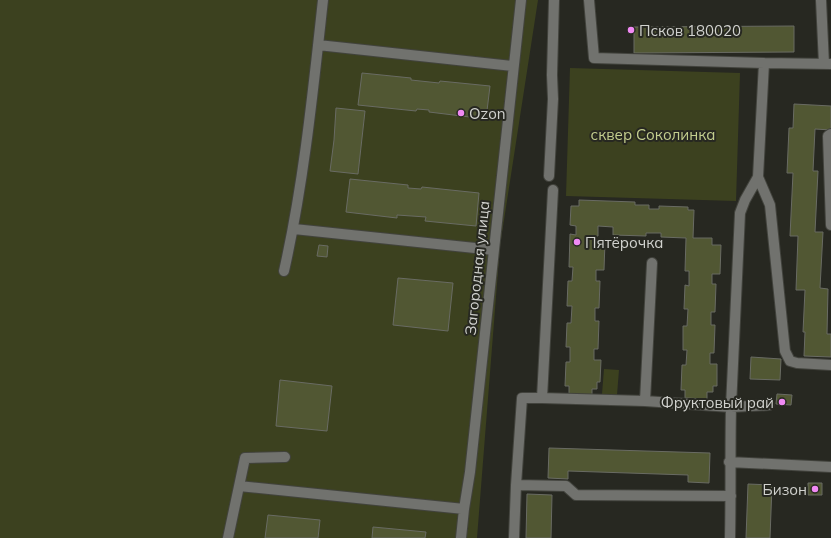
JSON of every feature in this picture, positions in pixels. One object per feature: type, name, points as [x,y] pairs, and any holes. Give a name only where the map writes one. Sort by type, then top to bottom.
[{"type":"street","points":[[284,271],[294,229],[310,122],[324,0]]},
{"type":"street","name":"Загородная улица","points":[[461,538],[470,472],[521,0]]},
{"type":"street","points":[[550,176],[553,99],[552,75],[554,0]]},
{"type":"street","points":[[589,0],[594,58],[828,64],[821,0]]},
{"type":"street","points":[[318,45],[514,66]]},
{"type":"street","points":[[764,63],[758,177],[770,205],[785,351],[790,361],[797,364],[831,365]]},
{"type":"street","points":[[831,134],[828,136],[831,225]]},
{"type":"street","points":[[730,538],[731,496],[729,462],[740,213],[745,200],[758,177]]},
{"type":"street","points":[[542,398],[554,190]]},
{"type":"street","points":[[294,229],[494,250]]},
{"type":"street","points":[[645,401],[652,263]]},
{"type":"street","points":[[514,538],[522,398],[645,401],[731,407],[769,405]]},
{"type":"street","points":[[228,538],[245,458],[285,457]]},
{"type":"street","points":[[729,462],[831,467]]},
{"type":"street","points":[[516,485],[566,486],[576,495],[731,496]]},
{"type":"street","points":[[239,486],[464,510]]},
{"type":"green space","points":[[0,0],[538,0],[500,246],[477,538],[0,538]]},
{"type":"green space","name":"сквер Соколинка","points":[[570,68],[740,73],[736,201],[566,196]]},
{"type":"green space","points":[[604,369],[619,370],[617,395],[602,394]]},
{"type":"building","points":[[794,26],[794,52],[634,53],[634,27]]},
{"type":"building","points":[[362,73],[411,78],[411,80],[439,83],[440,81],[490,86],[486,119],[429,112],[429,110],[417,109],[416,111],[358,105]]},
{"type":"building","points":[[794,104],[831,106],[831,130],[815,129],[813,171],[818,171],[815,232],[823,232],[820,288],[828,289],[827,334],[831,334],[831,357],[804,356],[805,332],[803,332],[805,290],[796,290],[798,236],[790,236],[793,173],[787,173],[789,128],[793,128]]},
{"type":"building","points":[[336,108],[365,111],[358,174],[330,171]]},
{"type":"building","points":[[350,179],[408,185],[408,188],[421,189],[422,187],[479,193],[476,226],[425,221],[426,217],[397,215],[397,218],[346,212]]},
{"type":"building","points":[[579,200],[635,202],[635,205],[649,205],[649,209],[659,209],[659,206],[688,207],[688,210],[694,210],[693,238],[712,238],[712,245],[721,245],[720,274],[712,274],[712,284],[716,284],[715,312],[711,312],[711,325],[715,325],[714,353],[710,353],[710,364],[717,364],[717,386],[713,386],[713,392],[707,392],[707,399],[685,398],[685,390],[681,390],[682,365],[686,365],[687,350],[683,350],[683,326],[687,326],[688,309],[684,309],[685,285],[689,286],[689,271],[685,271],[686,238],[661,237],[661,233],[646,233],[646,236],[613,235],[613,227],[598,226],[598,236],[596,236],[596,242],[605,242],[604,270],[596,270],[596,281],[600,281],[599,308],[595,308],[595,321],[599,321],[598,349],[594,349],[594,360],[601,360],[600,382],[597,382],[597,389],[592,389],[592,395],[569,395],[569,386],[565,386],[566,362],[570,362],[570,347],[566,347],[567,323],[571,323],[572,306],[567,306],[568,281],[572,281],[573,267],[569,267],[570,234],[576,235],[576,226],[570,225],[571,206],[579,206]]},
{"type":"building","points":[[319,245],[328,246],[327,257],[317,256]]},
{"type":"building","points":[[398,278],[453,283],[448,331],[393,325]]},
{"type":"building","points":[[751,357],[781,359],[780,380],[750,379]]},
{"type":"building","points":[[280,380],[332,386],[327,431],[276,426]]},
{"type":"building","points":[[777,394],[792,395],[791,405],[776,404]]},
{"type":"building","points":[[549,448],[710,453],[709,483],[688,482],[688,475],[568,471],[568,479],[548,478]]},
{"type":"building","points":[[808,483],[822,483],[822,495],[808,495]]},
{"type":"building","points":[[748,484],[772,485],[770,538],[746,538]]},
{"type":"building","points":[[527,494],[552,495],[551,538],[526,538]]},
{"type":"building","points":[[268,515],[320,520],[318,538],[265,538]]},
{"type":"building","points":[[373,527],[426,532],[425,538],[372,538]]},
{"type":"place","name":"Псков 180020","points":[[631,30]]},
{"type":"place","name":"Ozon","points":[[461,113]]},
{"type":"place","name":"Пятёрочка","points":[[577,242]]},
{"type":"place","name":"Фруктовый рай","points":[[782,402]]},
{"type":"place","name":"Бизон","points":[[815,489]]}]
